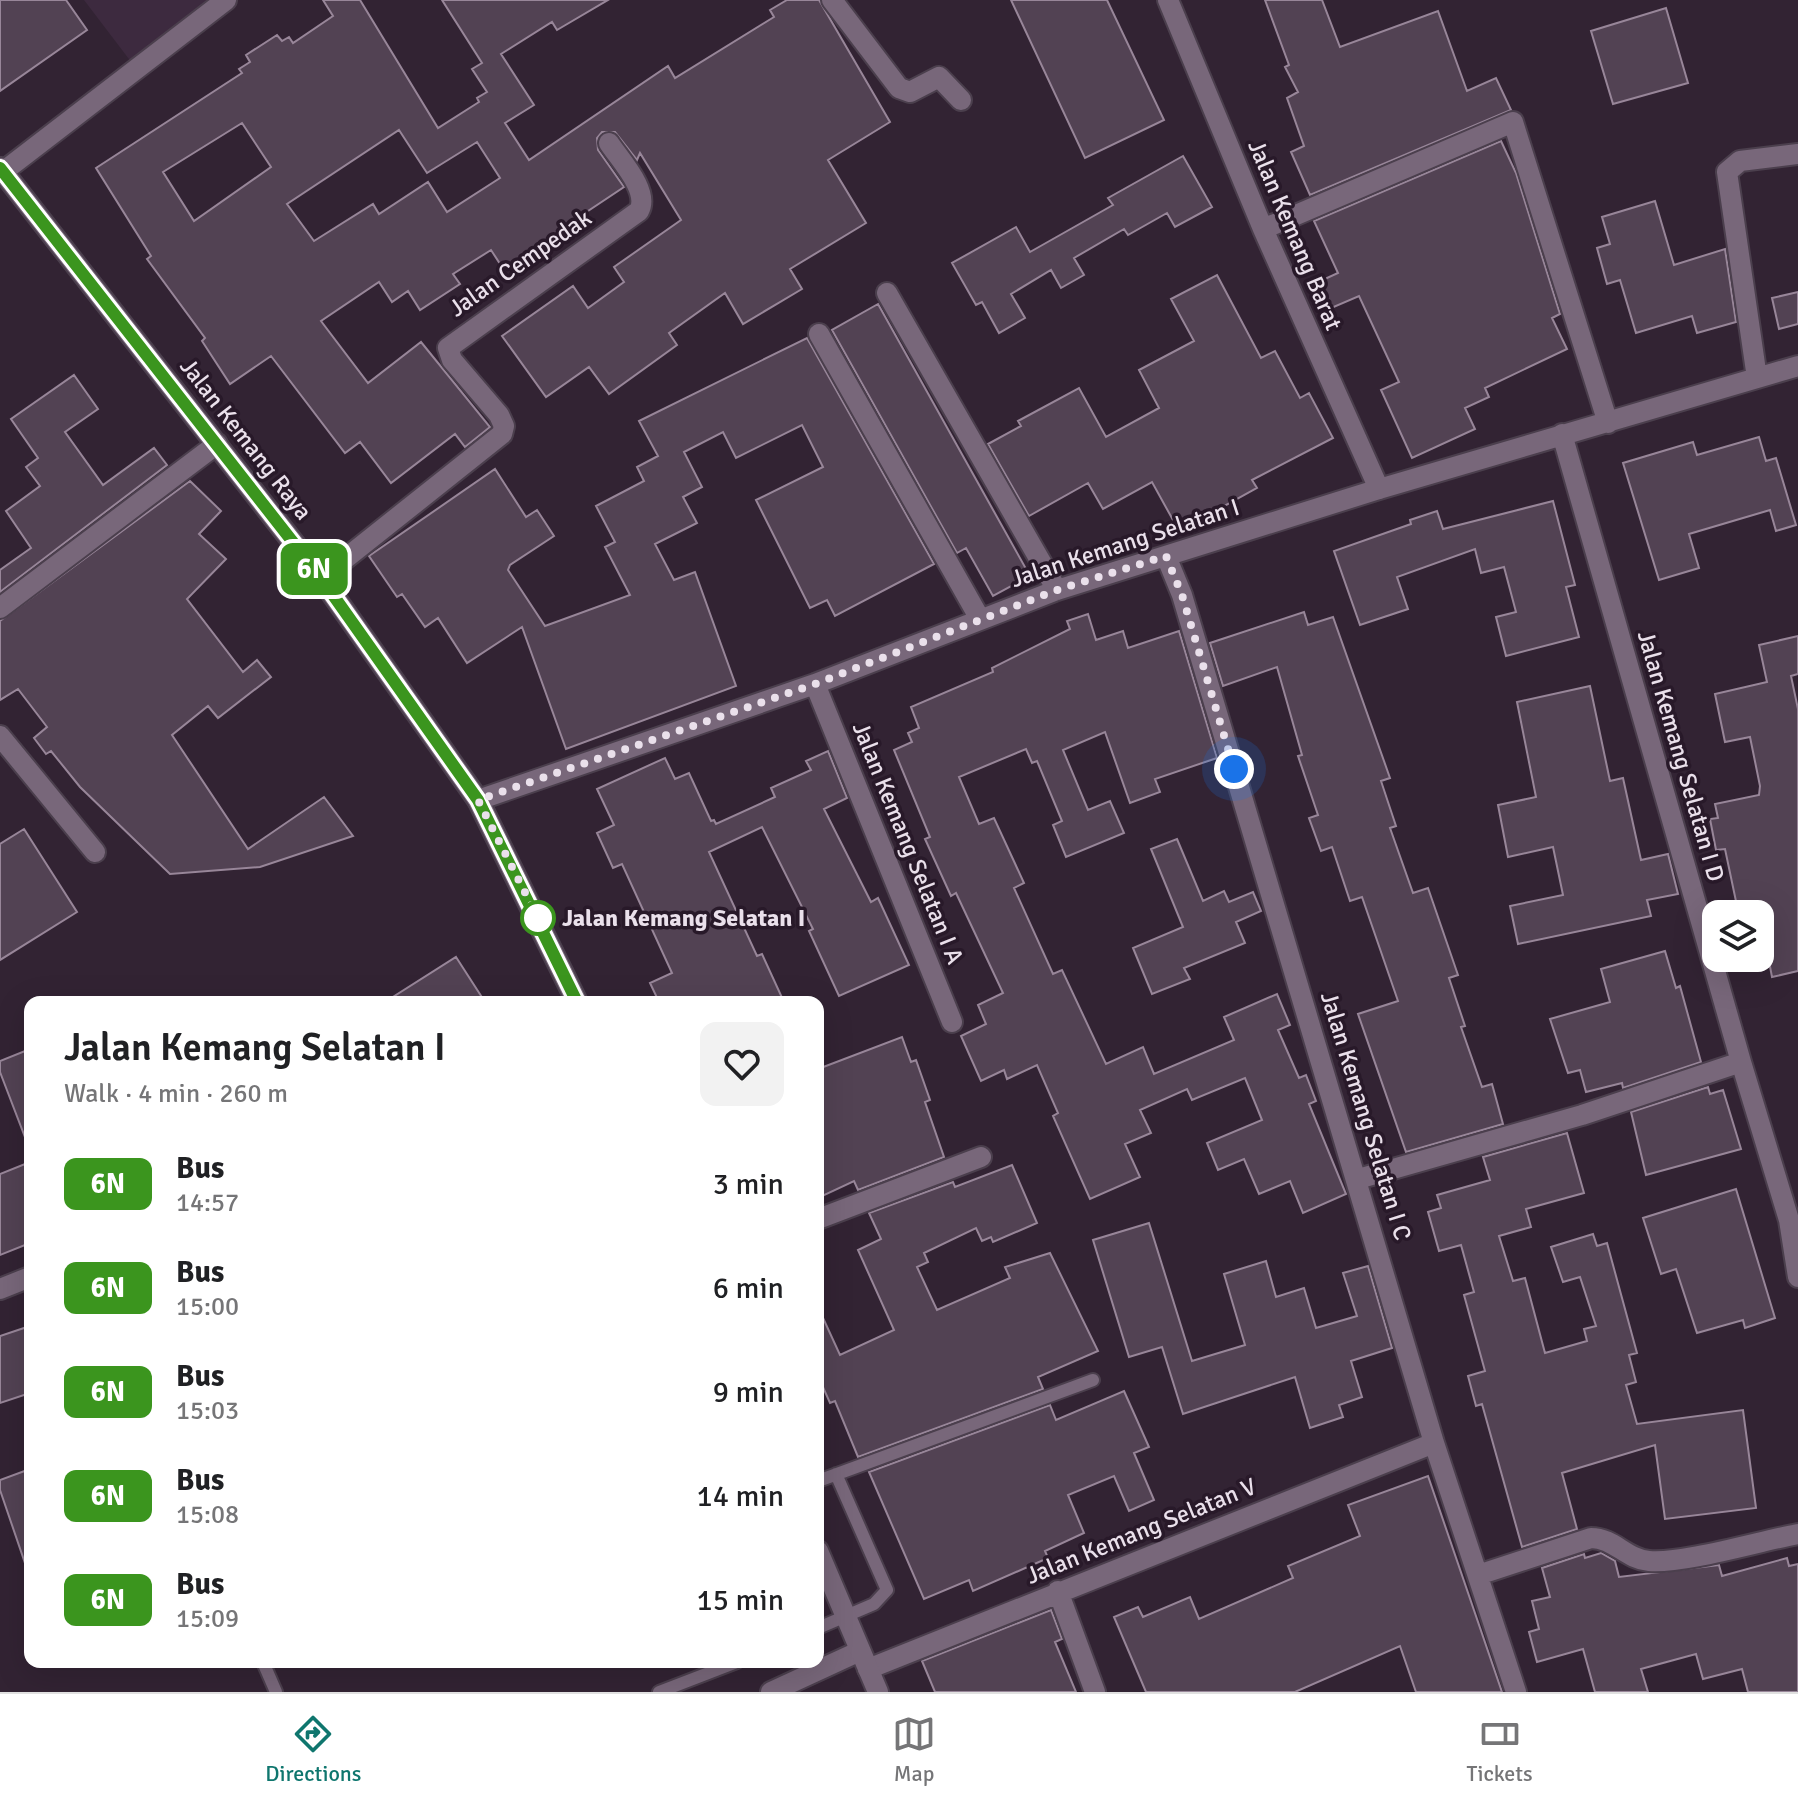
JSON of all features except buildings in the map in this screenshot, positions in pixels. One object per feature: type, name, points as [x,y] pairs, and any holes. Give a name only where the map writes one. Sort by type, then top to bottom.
[{"type":"street","points":[[1,171],[226,0]]},
{"type":"street","points":[[832,0],[899,88],[910,92],[939,77],[961,100]]},
{"type":"street","name":"Jalan Kemang Barat","points":[[1168,0],[1263,229],[1379,489]]},
{"type":"street","points":[[1263,229],[1513,122],[1608,423]]},
{"type":"street","name":"Jalan Cempedak","points":[[321,578],[502,434],[504,426],[499,415],[452,360],[448,348],[456,339],[639,211],[642,205],[638,187],[609,143]]},
{"type":"street","points":[[1757,378],[1727,172],[1740,161],[1798,154]]},
{"type":"street","name":"Jalan Kemang Raya","points":[[1,171],[321,578],[478,800],[574,996]]},
{"type":"street","points":[[887,293],[1057,590]]},
{"type":"street","points":[[819,334],[980,619]]},
{"type":"street","name":"Jalan Kemang Selatan I","points":[[478,800],[815,684],[1057,590],[1379,489],[1798,366]]},
{"type":"street","name":"Jalan Kemang Selatan I D","points":[[1562,434],[1781,1192],[1798,1277]]},
{"type":"street","points":[[0,608],[217,444]]},
{"type":"street","name":"Jalan Kemang Selatan I C","points":[[1166,556],[1182,595],[1434,1443],[1516,1692]]},
{"type":"street","name":"Jalan Kemang Selatan I A","points":[[815,684],[952,1022]]},
{"type":"street","points":[[0,736],[95,852]]},
{"type":"street","points":[[1358,1179],[1582,1115],[1741,1062]]},
{"type":"street","points":[[824,1217],[981,1157]]},
{"type":"street","points":[[0,1289],[24,1279]]},
{"type":"street","name":"Jalan Kemang Selatan V","points":[[771,1692],[1058,1591],[1434,1443]]},
{"type":"street","points":[[1478,1575],[1591,1538],[1603,1538],[1628,1555],[1653,1561],[1798,1534]]},
{"type":"street","points":[[824,1566],[878,1692]]},
{"type":"street","points":[[1058,1591],[1095,1692]]},
{"type":"lane","points":[[824,1479],[1093,1380]]},
{"type":"lane","points":[[824,1625],[874,1604],[887,1590],[836,1474]]},
{"type":"lane","points":[[266,1668],[276,1692]]},
{"type":"lane","points":[[659,1692],[721,1668]]},
{"type":"shaded area","points":[[84,0],[231,0],[135,67]]},
{"type":"bus line","name":"6N","points":[[0,168],[321,578],[478,800],[574,996]]},
{"type":"place","name":"Jalan Kemang Selatan I","points":[[538,918]]},
{"type":"route","points":[[538,918],[478,800],[815,684],[1057,590],[1166,556],[1182,595],[1234,769]]}]
